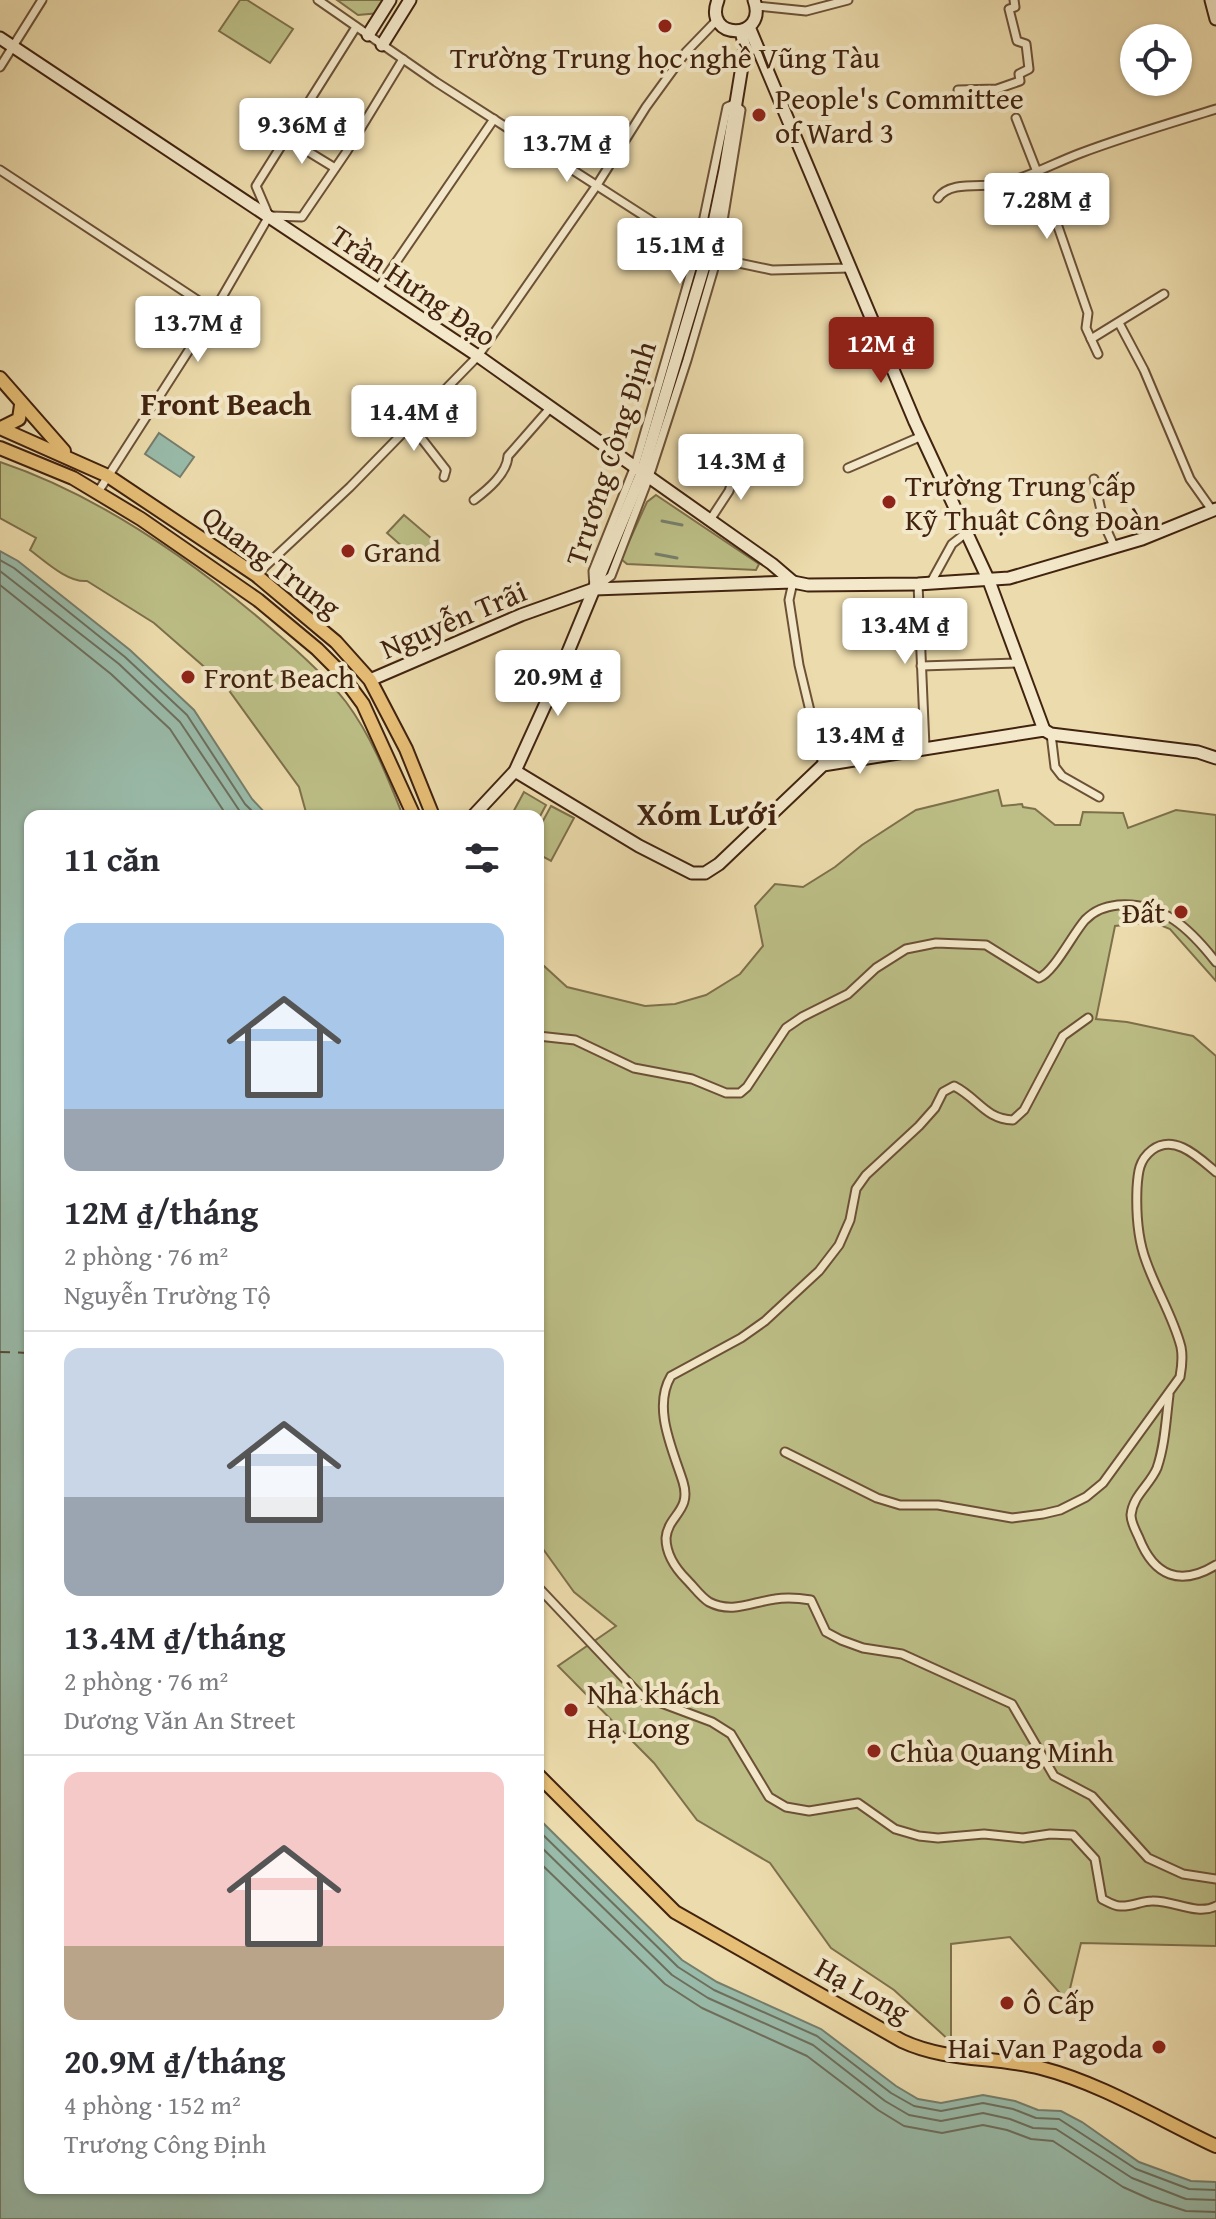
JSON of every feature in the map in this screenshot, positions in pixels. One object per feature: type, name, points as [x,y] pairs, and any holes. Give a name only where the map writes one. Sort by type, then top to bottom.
[{"type":"main road","points":[[368,35],[390,0]]},
{"type":"main road","points":[[382,45],[410,0]]},
{"type":"main road","points":[[718,0],[715,8],[717,20],[724,28],[745,29]]},
{"type":"main road","points":[[1211,0],[1216,19]]},
{"type":"main road","points":[[745,29],[756,16],[756,3]]},
{"type":"main road","points":[[745,29],[922,436],[989,581],[1017,663],[1047,732]]},
{"type":"main road","name":"Trương Công Định","points":[[479,810],[515,771],[642,472],[707,255],[745,48],[745,29]]},
{"type":"main road","name":"Trần Hưng Đạo","points":[[0,38],[478,356],[793,582]]},
{"type":"main road","points":[[0,378],[69,457]]},
{"type":"main road","points":[[0,428],[19,419],[21,405]]},
{"type":"main road","name":"Quang Trung","points":[[0,428],[108,476],[256,575],[336,642],[370,680],[406,749],[431,810]]},
{"type":"main road","name":"Quang Trung","points":[[0,448],[73,478],[98,492],[258,600],[328,659],[363,704],[412,810]]},
{"type":"main road","name":"Nguyễn Trãi","points":[[370,680],[521,615],[594,589],[793,582],[808,585],[989,581],[1009,578],[1142,539],[1214,509]]},
{"type":"main road","points":[[515,771],[639,846],[692,873],[705,873],[719,864],[823,765],[925,747],[1047,732],[1198,752],[1216,758]]},
{"type":"main road","name":"Hạ Long","points":[[544,1781],[683,1918],[902,2041],[950,2057],[1025,2065],[1063,2074],[1114,2095],[1216,2146]]},
{"type":"street","points":[[0,67],[42,0]]},
{"type":"street","points":[[318,0],[494,119],[707,255],[772,270],[850,268]]},
{"type":"street","points":[[756,3],[806,11],[848,0]]},
{"type":"street","points":[[958,90],[997,89],[1020,81],[1019,74],[1029,69],[1026,44],[1017,41],[1009,9],[1015,7],[1014,0]]},
{"type":"street","points":[[256,575],[478,356],[597,185],[646,107],[686,52],[717,20]]},
{"type":"street","points":[[269,216],[256,186],[356,27]]},
{"type":"street","points":[[269,216],[302,217],[403,59]]},
{"type":"street","points":[[938,198],[957,187],[998,185],[1036,173],[1081,153],[1216,109]]},
{"type":"street","points":[[1016,118],[1055,218],[1088,313],[1086,328],[1098,354]]},
{"type":"street","points":[[377,290],[494,119]]},
{"type":"street","points":[[286,138],[335,168]]},
{"type":"street","points":[[0,170],[214,311]]},
{"type":"street","points":[[98,492],[214,311],[269,216]]},
{"type":"street","points":[[1091,339],[1164,294]]},
{"type":"street","points":[[1119,323],[1144,370],[1190,479],[1214,509]]},
{"type":"street","points":[[474,500],[508,465],[508,456],[551,407]]},
{"type":"street","points":[[411,425],[446,470],[444,477]]},
{"type":"street","points":[[848,468],[922,436]]},
{"type":"street","points":[[710,520],[729,491],[737,467]]},
{"type":"street","points":[[1094,479],[1104,524],[1114,546]]},
{"type":"street","points":[[925,747],[921,666],[924,584],[952,544],[966,533]]},
{"type":"street","points":[[793,582],[789,600],[799,665],[823,765]]},
{"type":"street","points":[[921,666],[1017,663]]},
{"type":"street","points":[[1047,732],[1055,767],[1062,776],[1099,797]]},
{"type":"street","points":[[544,1037],[575,1040],[634,1068],[692,1079],[726,1093],[740,1093],[786,1028],[848,994],[876,968],[899,952],[916,946],[960,942],[986,945],[1039,978],[1048,974],[1062,950],[1093,913],[1106,906],[1128,904],[1161,911],[1181,922],[1216,962]]},
{"type":"street","points":[[1088,1018],[1063,1036],[1024,1110],[1013,1120],[998,1119],[968,1093],[954,1086],[943,1092],[935,1108],[919,1126],[866,1175],[856,1189],[850,1220],[839,1245],[819,1271],[765,1321],[741,1338],[671,1376],[665,1395],[665,1430],[686,1494],[682,1510],[667,1531],[666,1551],[682,1575],[706,1600],[714,1604],[743,1608],[770,1599],[791,1597],[811,1600],[826,1632],[841,1640],[863,1648],[902,1654],[1012,1704],[1054,1776],[1092,1796],[1148,1858],[1183,1874],[1216,1879]]},
{"type":"street","points":[[785,1452],[877,1498],[900,1505],[938,1505],[1012,1518],[1060,1510],[1086,1497],[1103,1483],[1169,1393],[1180,1377],[1183,1363],[1169,1311],[1146,1263],[1140,1242],[1137,1196],[1140,1166],[1157,1146],[1174,1144],[1191,1152],[1216,1172]]},
{"type":"street","points":[[1169,1393],[1161,1455],[1155,1472],[1133,1504],[1131,1520],[1145,1552],[1163,1573],[1177,1577],[1195,1574],[1216,1565]]},
{"type":"street","points":[[544,1593],[640,1695],[712,1722],[731,1734],[769,1797],[786,1807],[809,1811],[858,1803],[895,1829],[938,1838],[984,1834],[1023,1838],[1073,1835],[1095,1859],[1102,1899],[1115,1906],[1150,1901],[1195,1909],[1216,1906]]},
{"type":"green space","points":[[240,0],[247,0],[293,29],[270,63],[219,31]]},
{"type":"green space","points":[[337,0],[388,0],[380,13],[358,15]]},
{"type":"green space","points":[[0,462],[37,476],[110,512],[211,579],[311,664],[346,702],[364,729],[400,810],[305,810],[299,787],[225,685],[154,623],[87,581],[72,579],[50,565],[30,550],[36,538],[0,518]]},
{"type":"green space","points":[[656,495],[759,564],[756,570],[627,564],[621,559],[647,502]]},
{"type":"green space","points":[[404,515],[438,544],[421,563],[387,533]]},
{"type":"green space","points":[[998,790],[1002,806],[1022,804],[1023,807],[1035,809],[1055,825],[1080,825],[1083,812],[1123,813],[1128,828],[1176,810],[1216,815],[1216,981],[1170,929],[1153,922],[1115,926],[1096,1019],[1193,1036],[1216,1056],[1216,1946],[1081,1943],[1067,2001],[1010,1937],[951,1944],[951,2042],[894,1990],[831,1948],[770,1863],[697,1820],[654,1763],[558,1666],[616,1626],[574,1592],[544,1550],[544,966],[567,987],[645,1006],[675,1004],[706,995],[740,974],[763,946],[755,906],[775,884],[803,887],[916,810]]},
{"type":"green space","points":[[524,792],[546,805],[543,810],[514,810]]},
{"type":"green space","points":[[551,806],[574,818],[551,861],[544,857],[544,819]]},
{"type":"water","points":[[159,433],[194,457],[180,477],[145,454]]},
{"type":"water","points":[[0,551],[18,561],[130,650],[194,710],[262,810],[24,810],[24,2194],[544,2194],[544,1824],[682,1960],[717,1982],[821,2029],[918,2099],[941,2103],[983,2095],[1015,2101],[1038,2110],[1061,2111],[1139,2162],[1191,2181],[1216,2182],[1216,2219],[0,2219]]},
{"type":"waterway","points":[[662,521],[682,525]]},
{"type":"waterway","points":[[656,554],[677,558]]},
{"type":"ferry route","points":[[0,1352],[24,1353]]},
{"type":"place","name":"Trường Trung học nghề Vũng Tàu","points":[[665,26]]},
{"type":"place","name":"People's Committee of Ward 3","points":[[759,115]]},
{"type":"place","name":"Trường Trung cấp Kỹ Thuật Công Đoàn","points":[[889,502]]},
{"type":"place","name":"Grand","points":[[348,551]]},
{"type":"place","name":"Front Beach","points":[[188,677]]},
{"type":"place","name":"Đất","points":[[1181,912]]},
{"type":"place","name":"Nhà khách Hạ Long","points":[[571,1710]]},
{"type":"place","name":"Chùa Quang Minh","points":[[874,1751]]},
{"type":"place","name":"Ô Cấp","points":[[1007,2003]]},
{"type":"place","name":"Hai Van Pagoda","points":[[1159,2047]]},
{"type":"district","name":"Front Beach","points":[[226,403]]},
{"type":"district","name":"Xóm Lưới","points":[[707,813]]}]
